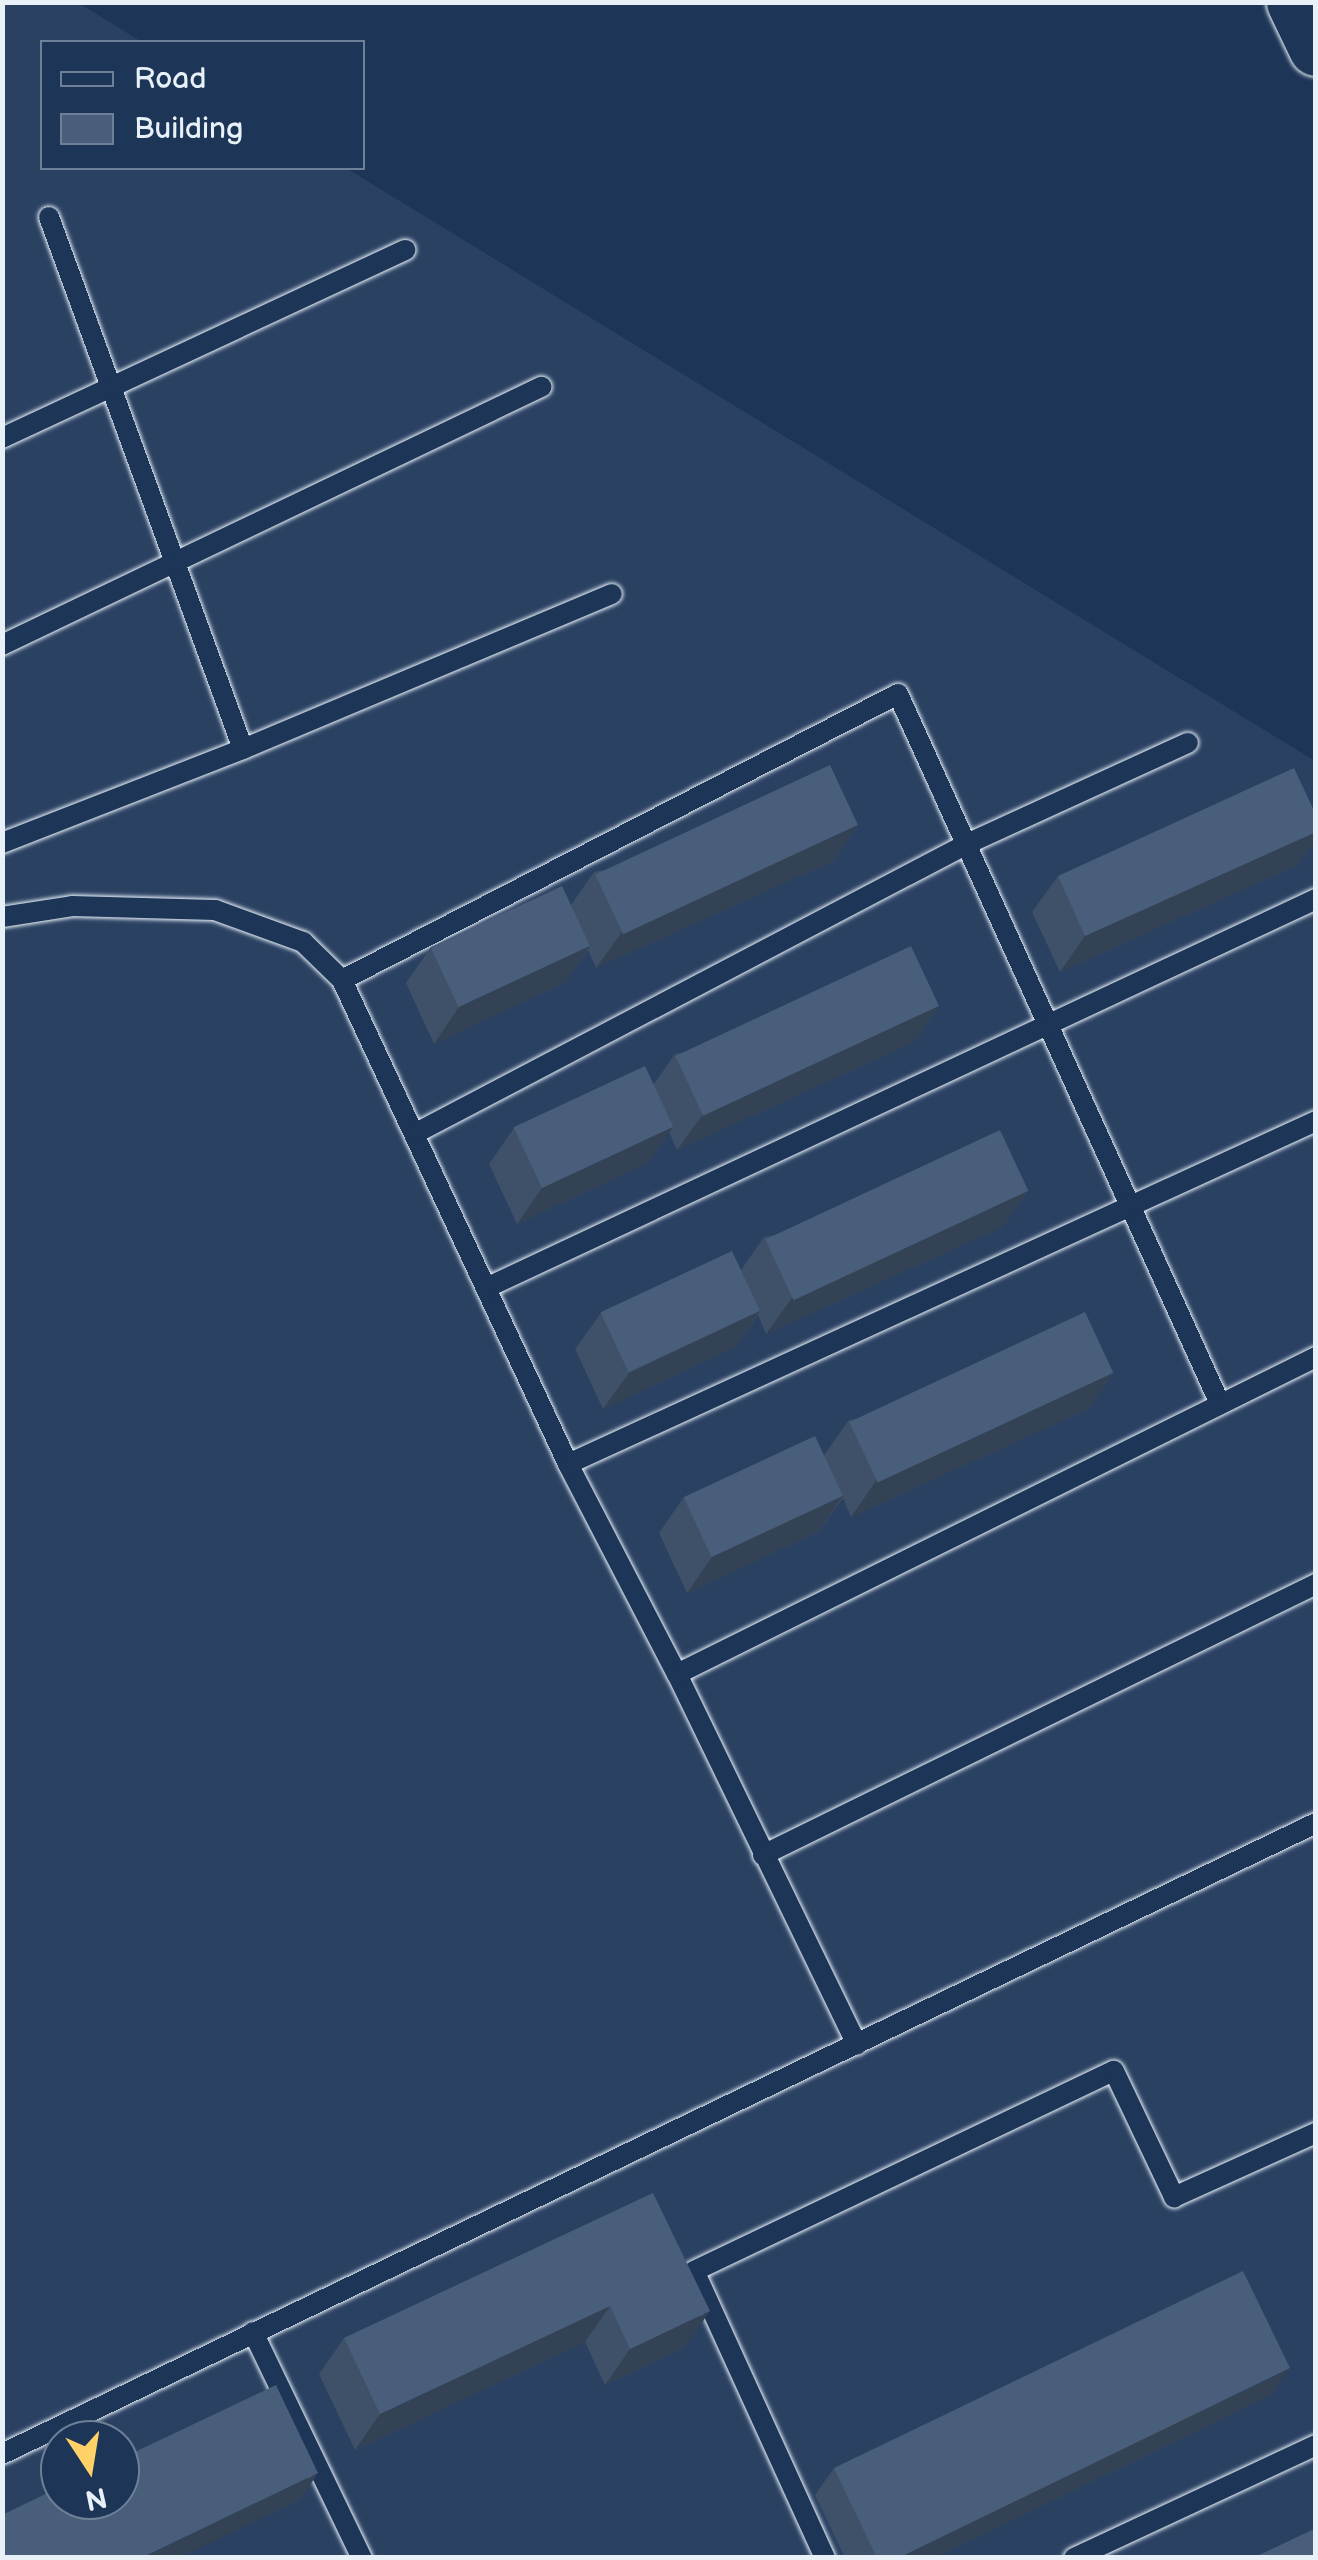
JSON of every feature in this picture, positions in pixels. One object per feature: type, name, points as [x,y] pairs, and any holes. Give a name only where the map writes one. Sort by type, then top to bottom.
[{"type":"main road","points":[[1294,2],[1316,48]]},
{"type":"lane","points":[[49,218],[243,749]]},
{"type":"lane","points":[[2,438],[405,250]]},
{"type":"lane","points":[[2,646],[541,388]]},
{"type":"lane","points":[[2,843],[243,749],[612,594]]},
{"type":"lane","points":[[342,980],[898,694],[1220,1404]]},
{"type":"lane","points":[[416,1133],[966,844],[1188,742]]},
{"type":"lane","points":[[486,1288],[1316,899]]},
{"type":"lane","points":[[2,918],[72,906],[215,910],[303,942],[342,980],[568,1464],[676,1674],[857,2045]]},
{"type":"lane","points":[[568,1464],[1132,1209],[1316,1121]]},
{"type":"lane","points":[[676,1674],[1316,1357]]},
{"type":"lane","points":[[763,1855],[1316,1584]]},
{"type":"lane","points":[[2,2454],[1316,1823]]},
{"type":"lane","points":[[825,2558],[694,2271],[1114,2071],[1174,2197],[1316,2133]]},
{"type":"lane","points":[[252,2332],[362,2558]]},
{"type":"lane","points":[[1074,2558],[1316,2445]]},
{"type":"shaded area","points":[[77,2],[139,40],[40,40],[40,170],[349,170],[1315,761],[1316,2557],[3,2558],[2,3]]},
{"type":"building","points":[[830,765],[858,825],[623,934],[595,874]]},
{"type":"building","points":[[1294,768],[1316,815],[1316,832],[1085,936],[1058,876]]},
{"type":"building","points":[[562,886],[590,946],[458,1007],[431,947]]},
{"type":"building","points":[[911,946],[939,1006],[703,1116],[675,1056]]},
{"type":"building","points":[[645,1066],[673,1127],[542,1188],[514,1127]]},
{"type":"building","points":[[1000,1130],[1028,1191],[794,1300],[765,1239]]},
{"type":"building","points":[[732,1251],[760,1311],[628,1372],[601,1312]]},
{"type":"building","points":[[1085,1312],[1113,1373],[878,1483],[849,1422]]},
{"type":"building","points":[[815,1436],[843,1496],[711,1557],[684,1497]]},
{"type":"building","points":[[653,2193],[710,2311],[630,2349],[610,2306],[380,2414],[344,2338]]},
{"type":"building","points":[[1243,2271],[1290,2368],[898,2558],[877,2558],[834,2468]]},
{"type":"building","points":[[276,2385],[318,2473],[141,2558],[2,2558],[2,2515],[40,2497],[40,2520],[140,2520],[140,2450]]},
{"type":"building","points":[[1316,2528],[1316,2558],[1253,2558]]}]
